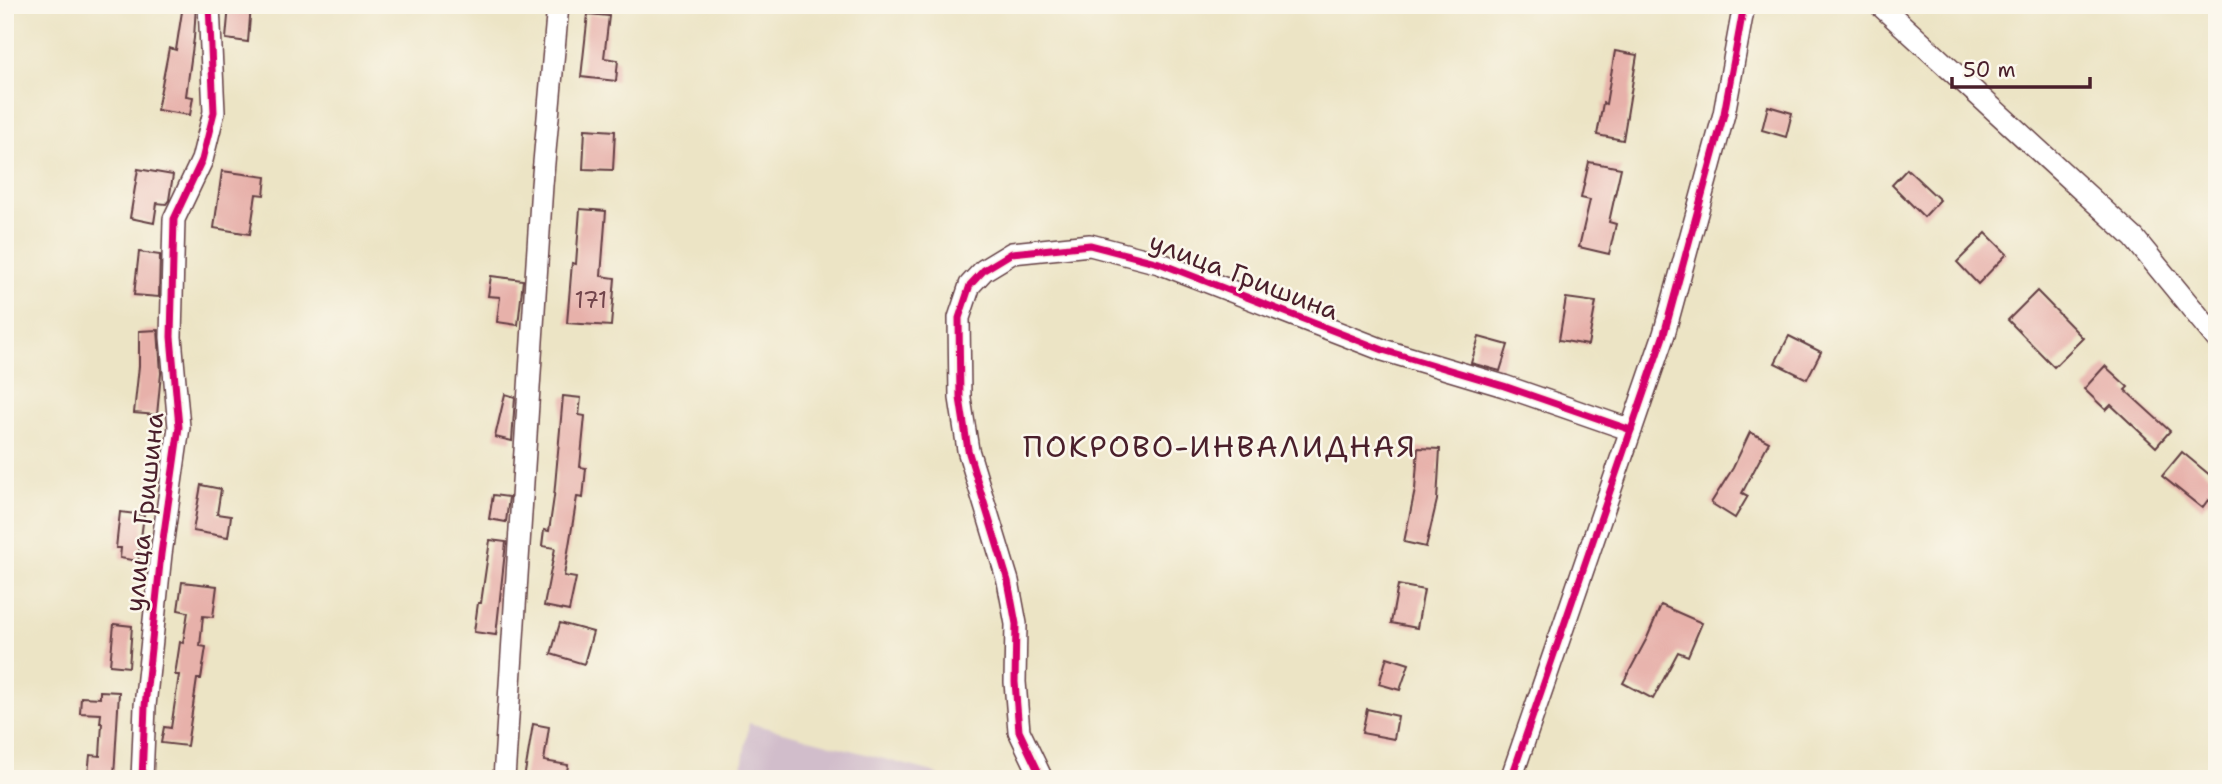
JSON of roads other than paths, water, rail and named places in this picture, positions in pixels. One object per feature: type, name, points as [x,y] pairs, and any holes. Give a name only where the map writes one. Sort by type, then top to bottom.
[{"type":"street","name":"улица Гришина","points":[[142,779],[145,706],[161,554],[179,426],[172,337],[174,219],[202,160],[214,112],[209,5]]},
{"type":"street","points":[[504,779],[542,185],[558,5]]},
{"type":"street","points":[[1511,779],[1664,334],[1724,114],[1744,5]]},
{"type":"street","points":[[1880,5],[2134,238],[2217,339]]},
{"type":"street","name":"улица Гришина","points":[[1041,779],[1019,731],[1015,682],[1016,624],[1008,581],[968,450],[960,398],[959,318],[970,285],[993,264],[1013,253],[1090,245],[1171,268],[1383,350],[1504,386],[1631,430]]},
{"type":"district","name":"ПОКРОВО-ИНВАЛИДНАЯ","points":[[1220,447]]}]
